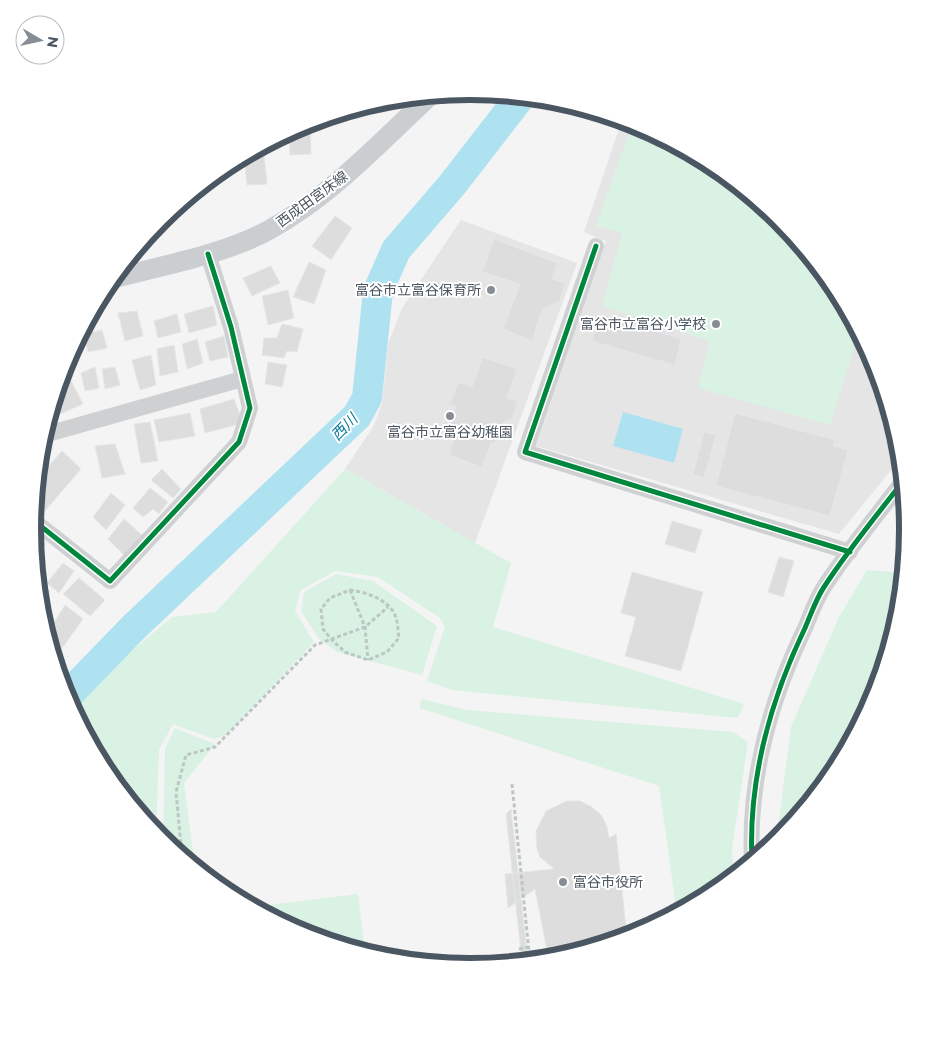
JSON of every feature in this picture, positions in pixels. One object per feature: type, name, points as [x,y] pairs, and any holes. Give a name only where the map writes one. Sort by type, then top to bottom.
[{"type":"main road","name":"西成田宮床線","points":[[125,276],[208,254],[267,231],[300,211],[340,180],[422,103]]},
{"type":"street","points":[[596,246],[525,452],[850,552]]},
{"type":"street","points":[[41,526],[110,581],[239,442],[250,408],[231,327],[208,254]]},
{"type":"street","points":[[52,433],[242,379]]},
{"type":"street","points":[[752,854],[751,839],[758,764],[771,712],[792,654],[823,588],[898,488]]},
{"type":"path","points":[[350,590],[365,626],[368,660]]},
{"type":"path","points":[[350,590],[366,592],[388,607],[396,616],[399,638],[387,652],[368,660],[345,652],[323,629],[321,609],[330,598],[350,590]]},
{"type":"path","points":[[181,846],[176,792],[186,755],[215,747],[315,645],[365,626],[388,607]]},
{"type":"path","points":[[512,784],[529,955]]},
{"type":"path","points":[[519,949],[528,947]]},
{"type":"shaded area","name":"富谷市立富谷小学校","points":[[620,127],[660,145],[709,173],[754,207],[793,246],[827,291],[855,340],[877,392],[892,446],[895,465],[839,534],[536,446],[606,241],[584,232]]},
{"type":"shaded area","name":"富谷市立富谷幼稚園","points":[[461,220],[577,263],[475,543],[345,469],[373,427],[382,404],[388,344],[402,308]]},
{"type":"green space","points":[[630,131],[685,158],[732,189],[754,207],[793,246],[811,268],[842,315],[856,342],[830,425],[698,388],[710,341],[602,306],[622,233],[596,226]]},
{"type":"green space","points":[[345,469],[511,563],[493,627],[744,704],[738,718],[452,690],[427,681],[445,627],[440,618],[378,577],[335,571],[301,590],[295,611],[314,642],[226,735],[214,739],[173,724],[159,750],[156,822],[130,791],[114,768],[99,744],[78,703],[88,688],[172,617],[216,612]]},
{"type":"green space","points":[[867,570],[897,572],[892,613],[885,641],[867,694],[842,744],[827,768],[811,791],[778,829],[791,727],[838,619]]},
{"type":"green space","points":[[336,574],[373,581],[437,626],[422,675],[337,652],[319,639],[301,611],[304,592]]},
{"type":"green space","points":[[421,699],[467,710],[733,732],[748,742],[732,849],[733,869],[676,906],[659,786],[420,708]]},
{"type":"green space","points":[[175,728],[215,744],[184,783],[194,858],[163,829],[165,749]]},
{"type":"green space","points":[[358,894],[364,945],[306,926],[264,905]]},
{"type":"water","points":[[623,412],[683,429],[674,463],[613,446]]},
{"type":"building","points":[[310,131],[311,154],[290,155],[289,141]]},
{"type":"building","points":[[264,154],[267,184],[247,185],[245,165]]},
{"type":"building","points":[[335,216],[352,228],[331,260],[312,246]]},
{"type":"building","points":[[494,239],[557,263],[552,279],[565,283],[560,300],[542,310],[532,341],[503,329],[520,284],[482,272]]},
{"type":"building","points":[[309,262],[326,270],[314,304],[293,297]]},
{"type":"building","points":[[271,266],[280,283],[252,296],[243,278]]},
{"type":"building","points":[[288,290],[294,318],[268,325],[262,296]]},
{"type":"building","points":[[213,306],[217,325],[189,333],[184,314]]},
{"type":"building","points":[[137,311],[143,336],[125,341],[118,313]]},
{"type":"building","points":[[177,314],[181,332],[158,338],[154,321]]},
{"type":"building","points":[[600,315],[681,339],[675,365],[592,341]]},
{"type":"building","points":[[282,324],[303,329],[297,352],[287,351],[284,358],[262,355],[264,338],[277,338]]},
{"type":"building","points":[[102,330],[107,348],[88,352],[86,341],[90,333]]},
{"type":"building","points":[[224,336],[228,357],[210,361],[205,342]]},
{"type":"building","points":[[197,339],[203,363],[187,369],[182,344]]},
{"type":"building","points":[[174,345],[178,372],[160,376],[157,349]]},
{"type":"building","points":[[151,355],[156,385],[140,390],[132,360]]},
{"type":"building","points":[[483,357],[517,369],[507,398],[518,401],[512,418],[503,423],[495,444],[491,443],[482,467],[449,455],[458,426],[450,424],[456,406],[450,404],[458,382],[472,387]]},
{"type":"building","points":[[268,362],[287,365],[282,387],[265,384]]},
{"type":"building","points":[[95,367],[99,388],[85,391],[81,373]]},
{"type":"building","points":[[115,367],[120,385],[105,389],[102,369]]},
{"type":"building","points":[[70,379],[83,404],[57,415],[64,392]]},
{"type":"building","points":[[234,399],[243,423],[205,433],[200,409]]},
{"type":"building","points":[[190,413],[195,436],[159,442],[154,420]]},
{"type":"building","points":[[735,413],[835,440],[833,446],[848,450],[830,516],[716,486]]},
{"type":"building","points":[[150,422],[158,461],[141,463],[134,424]]},
{"type":"building","points":[[704,432],[716,435],[704,478],[693,474]]},
{"type":"building","points":[[115,444],[125,474],[102,478],[95,446]]},
{"type":"building","points":[[62,451],[81,469],[44,512],[42,510],[42,501],[46,469]]},
{"type":"building","points":[[162,469],[181,489],[173,498],[151,480]]},
{"type":"building","points":[[150,488],[168,502],[159,514],[153,509],[143,517],[133,508]]},
{"type":"building","points":[[111,493],[125,505],[106,530],[93,517]]},
{"type":"building","points":[[124,519],[142,535],[125,556],[108,539]]},
{"type":"building","points":[[672,521],[702,530],[695,553],[665,544]]},
{"type":"building","points":[[779,557],[794,561],[783,597],[768,592]]},
{"type":"building","points":[[63,563],[74,571],[59,593],[47,583]]},
{"type":"building","points":[[632,572],[703,592],[681,671],[625,656],[636,617],[621,613]]},
{"type":"building","points":[[79,578],[105,600],[90,616],[63,594]]},
{"type":"building","points":[[45,587],[50,591],[46,596]]},
{"type":"building","points":[[65,605],[83,619],[60,651],[52,626]]},
{"type":"building","name":"富谷市役所","points":[[567,801],[580,801],[592,807],[602,816],[609,838],[616,834],[626,929],[582,944],[547,952],[535,889],[508,908],[505,874],[554,869],[540,857],[537,848],[536,831],[546,811]]},
{"type":"building","points":[[511,809],[527,955],[521,956],[506,814]]},
{"type":"waterway","name":"西川","points":[[73,690],[133,628],[357,416],[367,398],[378,291],[396,250],[452,185],[516,103]]},
{"type":"cycle path","points":[[596,246],[525,452],[850,552]]},
{"type":"cycle path","points":[[41,526],[110,581],[239,442],[250,408],[231,327],[208,254]]},
{"type":"cycle path","points":[[752,854],[754,802],[758,772],[764,742],[781,684],[824,587],[898,488]]},
{"type":"place","name":"富谷市立富谷保育所","points":[[491,290]]},
{"type":"place","name":"富谷市立富谷小学校","points":[[716,324]]},
{"type":"place","name":"富谷市立富谷幼稚園","points":[[450,416]]},
{"type":"place","name":"富谷市役所","points":[[563,882]]}]
